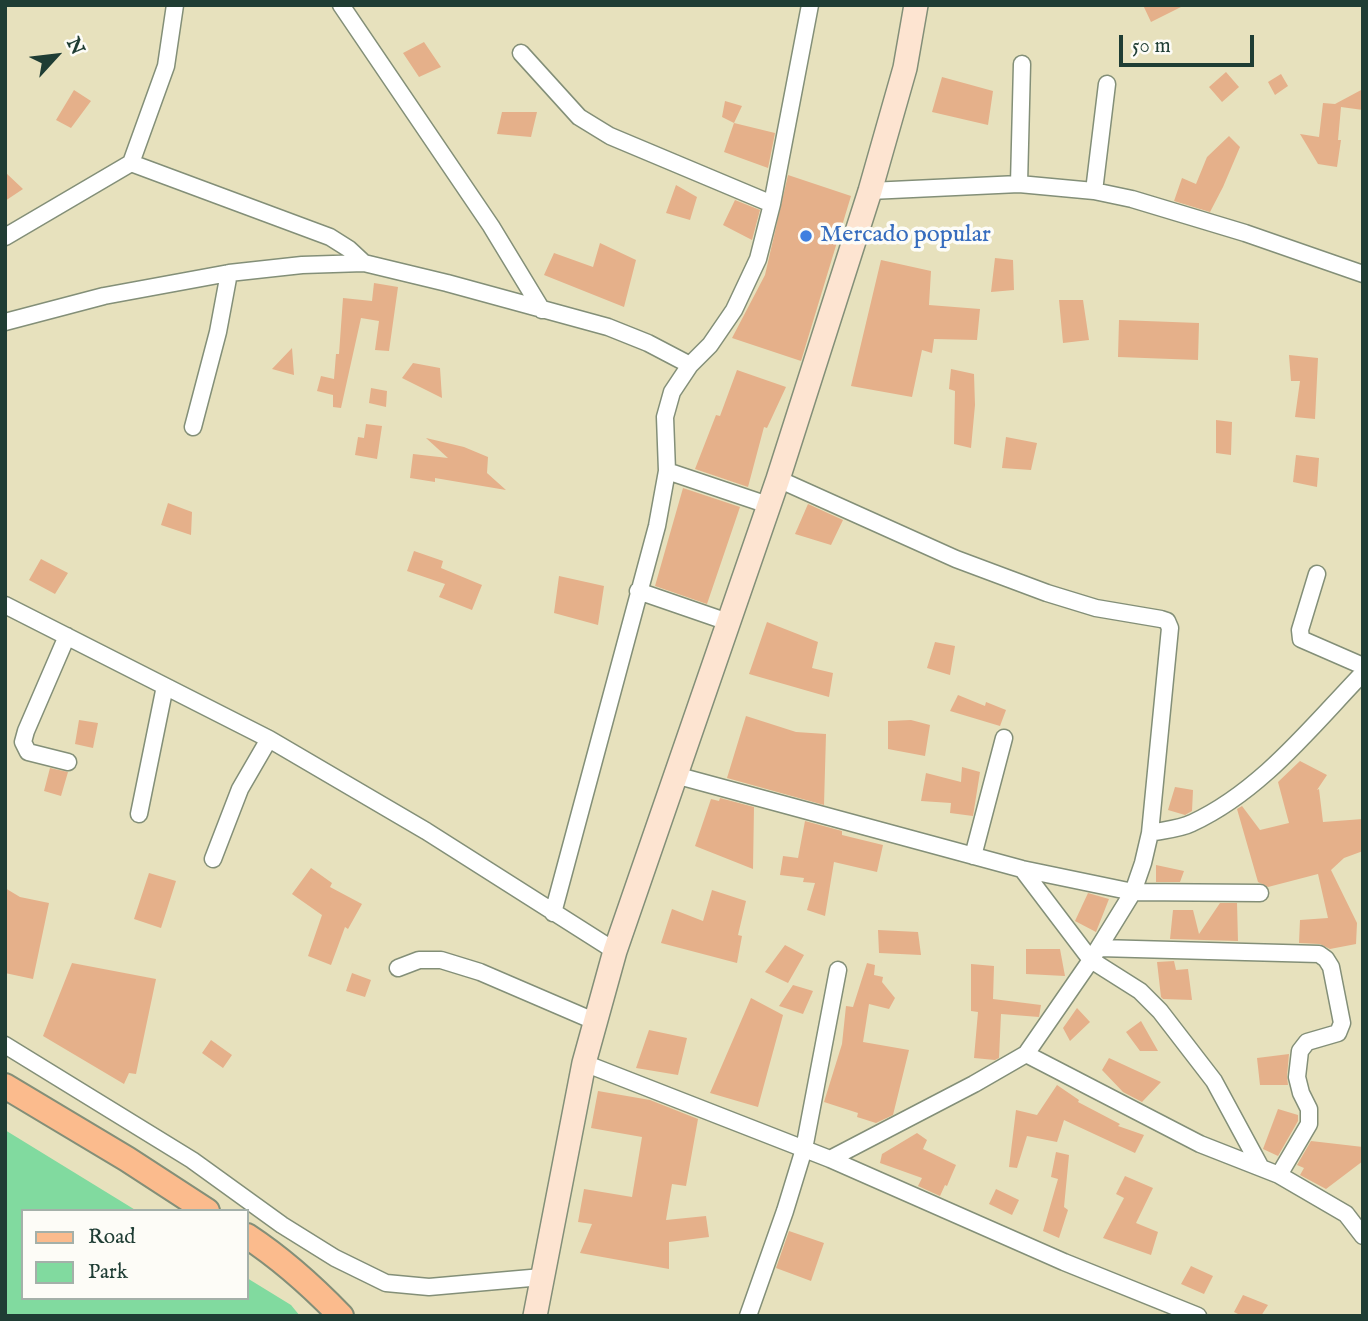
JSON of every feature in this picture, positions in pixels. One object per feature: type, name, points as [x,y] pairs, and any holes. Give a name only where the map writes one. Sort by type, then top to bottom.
[{"type":"main road","points":[[5,1086],[204,1209]]},
{"type":"main road","points":[[248,1237],[313,1287],[341,1316]]},
{"type":"street","points":[[5,237],[131,163],[166,66],[175,5]]},
{"type":"street","points":[[341,5],[491,226],[542,310]]},
{"type":"street","points":[[553,913],[657,526],[667,471],[665,417],[672,392],[734,310],[758,259],[772,204],[810,5]]},
{"type":"street","points":[[535,1316],[594,1021],[615,951],[778,479],[870,191],[905,68],[915,5]]},
{"type":"street","points":[[521,53],[579,117],[610,136],[772,204]]},
{"type":"street","points":[[1019,184],[1022,64]]},
{"type":"street","points":[[1094,191],[1107,84]]},
{"type":"street","points":[[131,163],[330,237],[364,263]]},
{"type":"street","points":[[870,191],[1019,184],[1094,191],[1132,199],[1245,233],[1363,274]]},
{"type":"street","points":[[5,322],[104,296],[229,273],[302,265],[364,263],[608,327],[690,365]]},
{"type":"street","points":[[192,427],[218,331],[229,273]]},
{"type":"street","points":[[667,471],[768,505]]},
{"type":"street","points":[[778,479],[956,559],[1096,608],[1167,621],[1170,628],[1150,833],[1133,892],[1095,954],[1026,1054],[830,1159]]},
{"type":"street","points":[[1317,574],[1300,630],[1301,639],[1363,666]]},
{"type":"street","points":[[638,591],[728,622]]},
{"type":"street","points":[[5,604],[269,739],[426,831],[615,951]]},
{"type":"street","points":[[67,636],[23,743],[28,752],[68,762]]},
{"type":"street","points":[[1150,833],[1190,825],[1234,800],[1281,758],[1363,673]]},
{"type":"street","points":[[139,814],[165,686]]},
{"type":"street","points":[[973,856],[1003,738]]},
{"type":"street","points":[[213,859],[240,789],[269,739]]},
{"type":"street","points":[[675,775],[1022,869],[1133,892],[1260,893]]},
{"type":"street","points":[[1022,869],[1095,954],[1160,1011],[1214,1081],[1259,1166]]},
{"type":"street","points":[[1095,954],[1319,954],[1326,959],[1331,967],[1342,1023],[1338,1033],[1307,1042],[1300,1051],[1297,1077],[1309,1109],[1309,1124],[1279,1175]]},
{"type":"street","points":[[398,968],[419,960],[441,960],[480,972],[594,1021]]},
{"type":"street","points":[[748,1316],[804,1149],[838,970]]},
{"type":"street","points":[[5,1045],[192,1160],[282,1225],[335,1258],[386,1283],[429,1287],[542,1277]]},
{"type":"street","points":[[1026,1054],[1200,1144],[1279,1175],[1346,1214],[1363,1236]]},
{"type":"street","points":[[584,1063],[830,1159],[1065,1262],[1198,1316]]},
{"type":"green space","points":[[5,1130],[134,1209],[21,1209],[21,1300],[248,1300],[248,1279],[291,1305],[300,1316],[5,1316]]},
{"type":"building","points":[[1143,5],[1185,5],[1151,22]]},
{"type":"building","points":[[424,42],[441,67],[419,77],[403,53]]},
{"type":"building","points":[[1226,72],[1239,87],[1222,102],[1209,87]]},
{"type":"building","points":[[1281,74],[1288,86],[1275,95],[1268,82]]},
{"type":"building","points":[[942,77],[993,91],[988,125],[932,112]]},
{"type":"building","points":[[1363,89],[1363,110],[1341,107],[1338,140],[1341,140],[1337,167],[1318,164],[1300,134],[1319,137],[1323,103],[1335,104]]},
{"type":"building","points":[[74,90],[91,101],[71,128],[56,120]]},
{"type":"building","points":[[725,101],[742,106],[734,123],[722,117]]},
{"type":"building","points":[[502,112],[537,112],[531,137],[497,134]]},
{"type":"building","points":[[734,123],[775,133],[768,168],[724,152]]},
{"type":"building","points":[[1229,136],[1240,147],[1210,212],[1174,201],[1182,178],[1196,184],[1207,157]]},
{"type":"building","points":[[5,172],[23,189],[5,201]]},
{"type":"building","name":"Mercado popular","points":[[788,175],[851,196],[801,361],[732,338],[765,275]]},
{"type":"building","points":[[676,185],[697,197],[690,220],[666,213]]},
{"type":"building","points":[[735,200],[760,210],[752,240],[723,225]]},
{"type":"building","points":[[600,243],[636,260],[624,307],[544,275],[554,253],[593,267]]},
{"type":"building","points":[[995,258],[1013,260],[1014,290],[991,292]]},
{"type":"building","points":[[881,260],[931,271],[929,305],[980,309],[977,340],[934,339],[932,353],[922,350],[912,397],[851,386]]},
{"type":"building","points":[[374,283],[398,287],[389,351],[375,350],[379,321],[361,318],[341,408],[333,407],[333,395],[317,391],[321,376],[334,379],[336,354],[339,354],[343,298],[372,301]]},
{"type":"building","points":[[1059,300],[1083,300],[1089,340],[1063,343]]},
{"type":"building","points":[[1119,320],[1199,323],[1198,360],[1118,357]]},
{"type":"building","points":[[292,348],[294,375],[272,369]]},
{"type":"building","points":[[1289,355],[1318,358],[1315,419],[1295,417],[1300,381],[1291,381]]},
{"type":"building","points":[[413,363],[440,368],[442,398],[402,378]]},
{"type":"building","points":[[951,369],[974,374],[975,405],[971,448],[954,444],[955,391],[949,389]]},
{"type":"building","points":[[737,370],[786,387],[767,428],[764,427],[748,487],[695,469],[716,415],[720,416]]},
{"type":"building","points":[[371,388],[387,391],[386,407],[369,403]]},
{"type":"building","points":[[1216,420],[1232,422],[1231,455],[1216,453]]},
{"type":"building","points":[[366,424],[382,426],[377,459],[355,455],[358,437],[364,438]]},
{"type":"building","points":[[1006,437],[1037,443],[1031,470],[1002,468]]},
{"type":"building","points":[[426,438],[464,447],[488,457],[487,473],[506,490],[435,478],[435,482],[410,478],[413,454],[448,458]]},
{"type":"building","points":[[1296,455],[1319,458],[1317,487],[1293,482]]},
{"type":"building","points":[[683,488],[740,507],[707,604],[655,586]]},
{"type":"building","points":[[168,503],[192,512],[191,535],[161,525]]},
{"type":"building","points":[[808,504],[843,520],[831,545],[795,534]]},
{"type":"building","points":[[414,551],[443,561],[441,568],[482,585],[472,610],[439,597],[445,584],[407,571]]},
{"type":"building","points":[[41,559],[68,573],[55,594],[29,580]]},
{"type":"building","points":[[559,576],[604,586],[598,625],[554,613]]},
{"type":"building","points":[[767,622],[818,642],[812,668],[833,673],[829,697],[749,674]]},
{"type":"building","points":[[935,642],[955,646],[950,675],[927,668]]},
{"type":"building","points":[[958,695],[985,706],[986,702],[1006,710],[1000,726],[950,711]]},
{"type":"building","points":[[746,716],[796,732],[826,734],[824,805],[727,778]]},
{"type":"building","points":[[79,720],[98,723],[93,748],[75,744]]},
{"type":"building","points":[[911,720],[930,725],[925,756],[888,749],[888,721]]},
{"type":"building","points":[[1300,761],[1327,775],[1317,790],[1319,789],[1323,822],[1363,819],[1363,851],[1344,858],[1331,870],[1357,923],[1356,944],[1330,949],[1320,944],[1299,943],[1300,920],[1328,918],[1318,874],[1268,887],[1258,882],[1237,809],[1242,806],[1260,830],[1289,823],[1278,782]]},
{"type":"building","points":[[962,767],[980,772],[973,816],[950,813],[951,803],[921,801],[926,773],[961,782]]},
{"type":"building","points":[[50,768],[68,772],[61,796],[44,791]]},
{"type":"building","points":[[1175,787],[1193,790],[1192,811],[1185,815],[1168,810]]},
{"type":"building","points":[[720,798],[754,807],[753,869],[695,846],[711,799],[719,801]]},
{"type":"building","points":[[805,821],[842,831],[842,835],[883,845],[877,872],[834,862],[825,916],[807,910],[815,883],[803,882],[804,878],[780,875],[783,856],[798,858]]},
{"type":"building","points":[[1156,865],[1184,871],[1180,882],[1156,882]]},
{"type":"building","points":[[311,868],[332,883],[330,887],[362,904],[348,929],[345,927],[331,965],[308,956],[322,915],[292,894]]},
{"type":"building","points":[[149,873],[176,881],[161,928],[134,919]]},
{"type":"building","points":[[5,888],[20,897],[49,903],[33,979],[5,973]]},
{"type":"building","points":[[712,890],[746,901],[738,935],[742,936],[737,963],[661,943],[672,909],[703,921]]},
{"type":"building","points":[[1088,893],[1109,899],[1096,932],[1075,921]]},
{"type":"building","points":[[1220,903],[1237,903],[1238,941],[1170,939],[1173,910],[1193,910],[1199,934]]},
{"type":"building","points":[[878,930],[918,932],[921,955],[879,953]]},
{"type":"building","points":[[785,945],[804,955],[788,983],[765,972]]},
{"type":"building","points":[[1026,949],[1060,949],[1065,976],[1026,974]]},
{"type":"building","points":[[1174,961],[1176,970],[1188,969],[1192,1000],[1161,997],[1157,962]]},
{"type":"building","points":[[72,963],[156,979],[136,1074],[129,1073],[124,1084],[43,1036]]},
{"type":"building","points":[[867,963],[875,965],[874,975],[883,977],[882,982],[895,998],[889,1009],[869,1004],[863,1042],[909,1050],[893,1115],[876,1123],[857,1117],[858,1113],[824,1102],[842,1044],[846,1006],[853,1007]]},
{"type":"building","points":[[971,964],[994,966],[993,999],[1041,1005],[1039,1017],[1001,1014],[999,1058],[995,1060],[974,1058],[978,1012],[971,1011]]},
{"type":"building","points":[[352,973],[371,980],[365,997],[346,991]]},
{"type":"building","points":[[793,985],[813,991],[803,1014],[779,1006]]},
{"type":"building","points":[[751,998],[783,1015],[758,1107],[710,1093]]},
{"type":"building","points":[[1077,1008],[1090,1022],[1070,1041],[1063,1028]]},
{"type":"building","points":[[1141,1021],[1158,1051],[1140,1051],[1126,1032]]},
{"type":"building","points":[[649,1030],[687,1038],[678,1075],[636,1068]]},
{"type":"building","points":[[211,1040],[232,1055],[223,1068],[202,1053]]},
{"type":"building","points":[[1289,1054],[1288,1085],[1260,1085],[1257,1058]]},
{"type":"building","points":[[1109,1058],[1161,1082],[1142,1102],[1123,1092],[1102,1070]]},
{"type":"building","points":[[1057,1085],[1079,1100],[1078,1102],[1120,1124],[1118,1126],[1144,1135],[1135,1153],[1064,1120],[1057,1142],[1027,1136],[1017,1168],[1009,1167],[1016,1110],[1037,1115]]},
{"type":"building","points":[[598,1091],[650,1100],[698,1119],[686,1186],[672,1184],[666,1220],[706,1216],[709,1237],[669,1242],[669,1269],[580,1253],[592,1224],[578,1222],[584,1189],[632,1197],[642,1137],[591,1128]]},
{"type":"building","points":[[1278,1109],[1298,1115],[1298,1121],[1278,1156],[1263,1149]]},
{"type":"building","points":[[917,1133],[927,1140],[923,1149],[956,1165],[940,1196],[918,1186],[922,1178],[880,1163],[882,1154]]},
{"type":"building","points":[[1311,1141],[1363,1147],[1363,1161],[1326,1189],[1300,1175],[1304,1168],[1297,1165]]},
{"type":"building","points":[[1056,1152],[1069,1155],[1064,1207],[1068,1210],[1059,1238],[1043,1231],[1058,1179],[1051,1177]]},
{"type":"building","points":[[1125,1176],[1153,1188],[1136,1223],[1158,1232],[1151,1255],[1103,1238],[1124,1198],[1116,1194]]},
{"type":"building","points":[[996,1189],[1019,1200],[1012,1215],[989,1204]]},
{"type":"building","points":[[789,1231],[824,1243],[811,1281],[776,1268]]},
{"type":"building","points":[[1191,1266],[1213,1276],[1204,1294],[1181,1284]]},
{"type":"building","points":[[1243,1295],[1268,1305],[1261,1316],[1242,1316],[1234,1312]]},
{"type":"place","name":"Mercado popular","points":[[806,236]]}]
